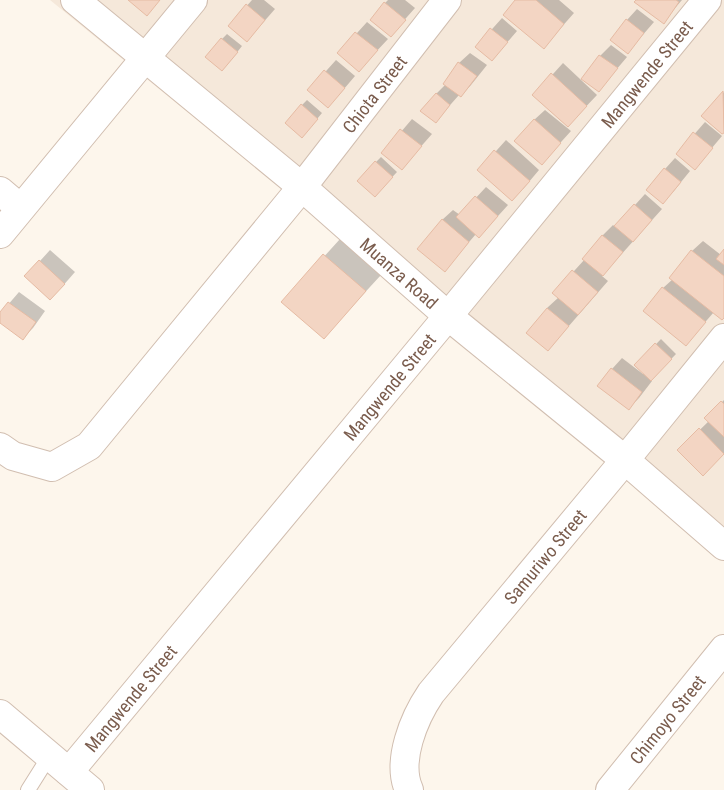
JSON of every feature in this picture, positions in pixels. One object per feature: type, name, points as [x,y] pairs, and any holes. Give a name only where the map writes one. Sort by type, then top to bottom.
[{"type":"street","name":"Muanza Road","points":[[74,0],[302,187],[448,316],[625,460],[724,546]]},
{"type":"street","points":[[0,234],[10,200],[146,58],[193,0]]},
{"type":"street","name":"Chiota Street","points":[[0,447],[13,456],[52,467],[89,446],[302,187],[447,0]]},
{"type":"street","name":"Mangwende Street","points":[[59,764],[448,316],[707,0]]},
{"type":"street","points":[[718,0],[724,5]]},
{"type":"street","name":"Samuriwo Street","points":[[409,790],[404,776],[404,765],[414,722],[422,706],[724,338]]},
{"type":"street","name":"Chimoyo Street","points":[[610,790],[724,649]]},
{"type":"street","points":[[0,714],[90,790]]},
{"type":"lane","points":[[28,790],[59,764]]},
{"type":"shaded area","points":[[50,0],[724,0],[724,550]]},
{"type":"building","points":[[128,0],[160,0],[147,16]]},
{"type":"building","points":[[515,0],[536,0],[564,24],[544,49],[503,15]]},
{"type":"building","points":[[636,0],[676,0],[679,2],[664,24],[634,2]]},
{"type":"building","points":[[384,2],[406,20],[391,37],[370,20]]},
{"type":"building","points":[[246,4],[265,20],[247,42],[228,26]]},
{"type":"building","points":[[626,19],[644,33],[628,54],[610,40]]},
{"type":"building","points":[[490,28],[508,42],[492,61],[475,47]]},
{"type":"building","points":[[355,32],[378,50],[359,72],[337,53]]},
{"type":"building","points":[[221,38],[238,52],[222,71],[205,57]]},
{"type":"building","points":[[599,55],[618,68],[599,92],[581,79]]},
{"type":"building","points":[[458,62],[477,76],[461,97],[443,84]]},
{"type":"building","points":[[324,70],[345,88],[328,108],[307,90]]},
{"type":"building","points":[[551,73],[587,106],[568,127],[532,95]]},
{"type":"building","points":[[723,91],[724,133],[722,134],[701,116]]},
{"type":"building","points":[[436,93],[450,105],[436,123],[420,111]]},
{"type":"building","points":[[301,104],[318,119],[302,138],[285,123]]},
{"type":"building","points":[[534,119],[561,143],[542,165],[514,141]]},
{"type":"building","points":[[400,129],[422,146],[402,170],[381,153]]},
{"type":"building","points":[[693,132],[713,148],[695,170],[676,154]]},
{"type":"building","points":[[494,150],[530,181],[512,201],[477,170]]},
{"type":"building","points":[[375,161],[393,177],[375,197],[357,181]]},
{"type":"building","points":[[664,168],[681,182],[663,204],[646,190]]},
{"type":"building","points":[[475,196],[498,216],[479,238],[456,217]]},
{"type":"building","points":[[634,204],[652,220],[633,242],[614,226]]},
{"type":"building","points":[[442,219],[469,242],[445,272],[417,249]]},
{"type":"building","points":[[602,235],[623,252],[603,276],[582,259]]},
{"type":"building","points":[[724,249],[724,265],[716,259]]},
{"type":"building","points":[[691,250],[724,276],[724,318],[722,320],[669,278]]},
{"type":"building","points":[[323,254],[366,291],[324,339],[281,302]]},
{"type":"building","points":[[39,260],[65,284],[50,300],[24,276]]},
{"type":"building","points":[[572,270],[598,292],[578,315],[552,293]]},
{"type":"building","points":[[662,287],[706,322],[686,346],[643,311]]},
{"type":"building","points":[[8,302],[36,322],[23,340],[0,323],[0,312]]},
{"type":"building","points":[[547,308],[569,326],[548,351],[526,333]]},
{"type":"building","points":[[655,343],[672,359],[651,381],[634,365]]},
{"type":"building","points":[[611,368],[642,392],[629,410],[597,386]]},
{"type":"building","points":[[721,401],[724,404],[724,437],[704,418]]},
{"type":"building","points":[[699,428],[724,454],[703,476],[677,450]]}]
